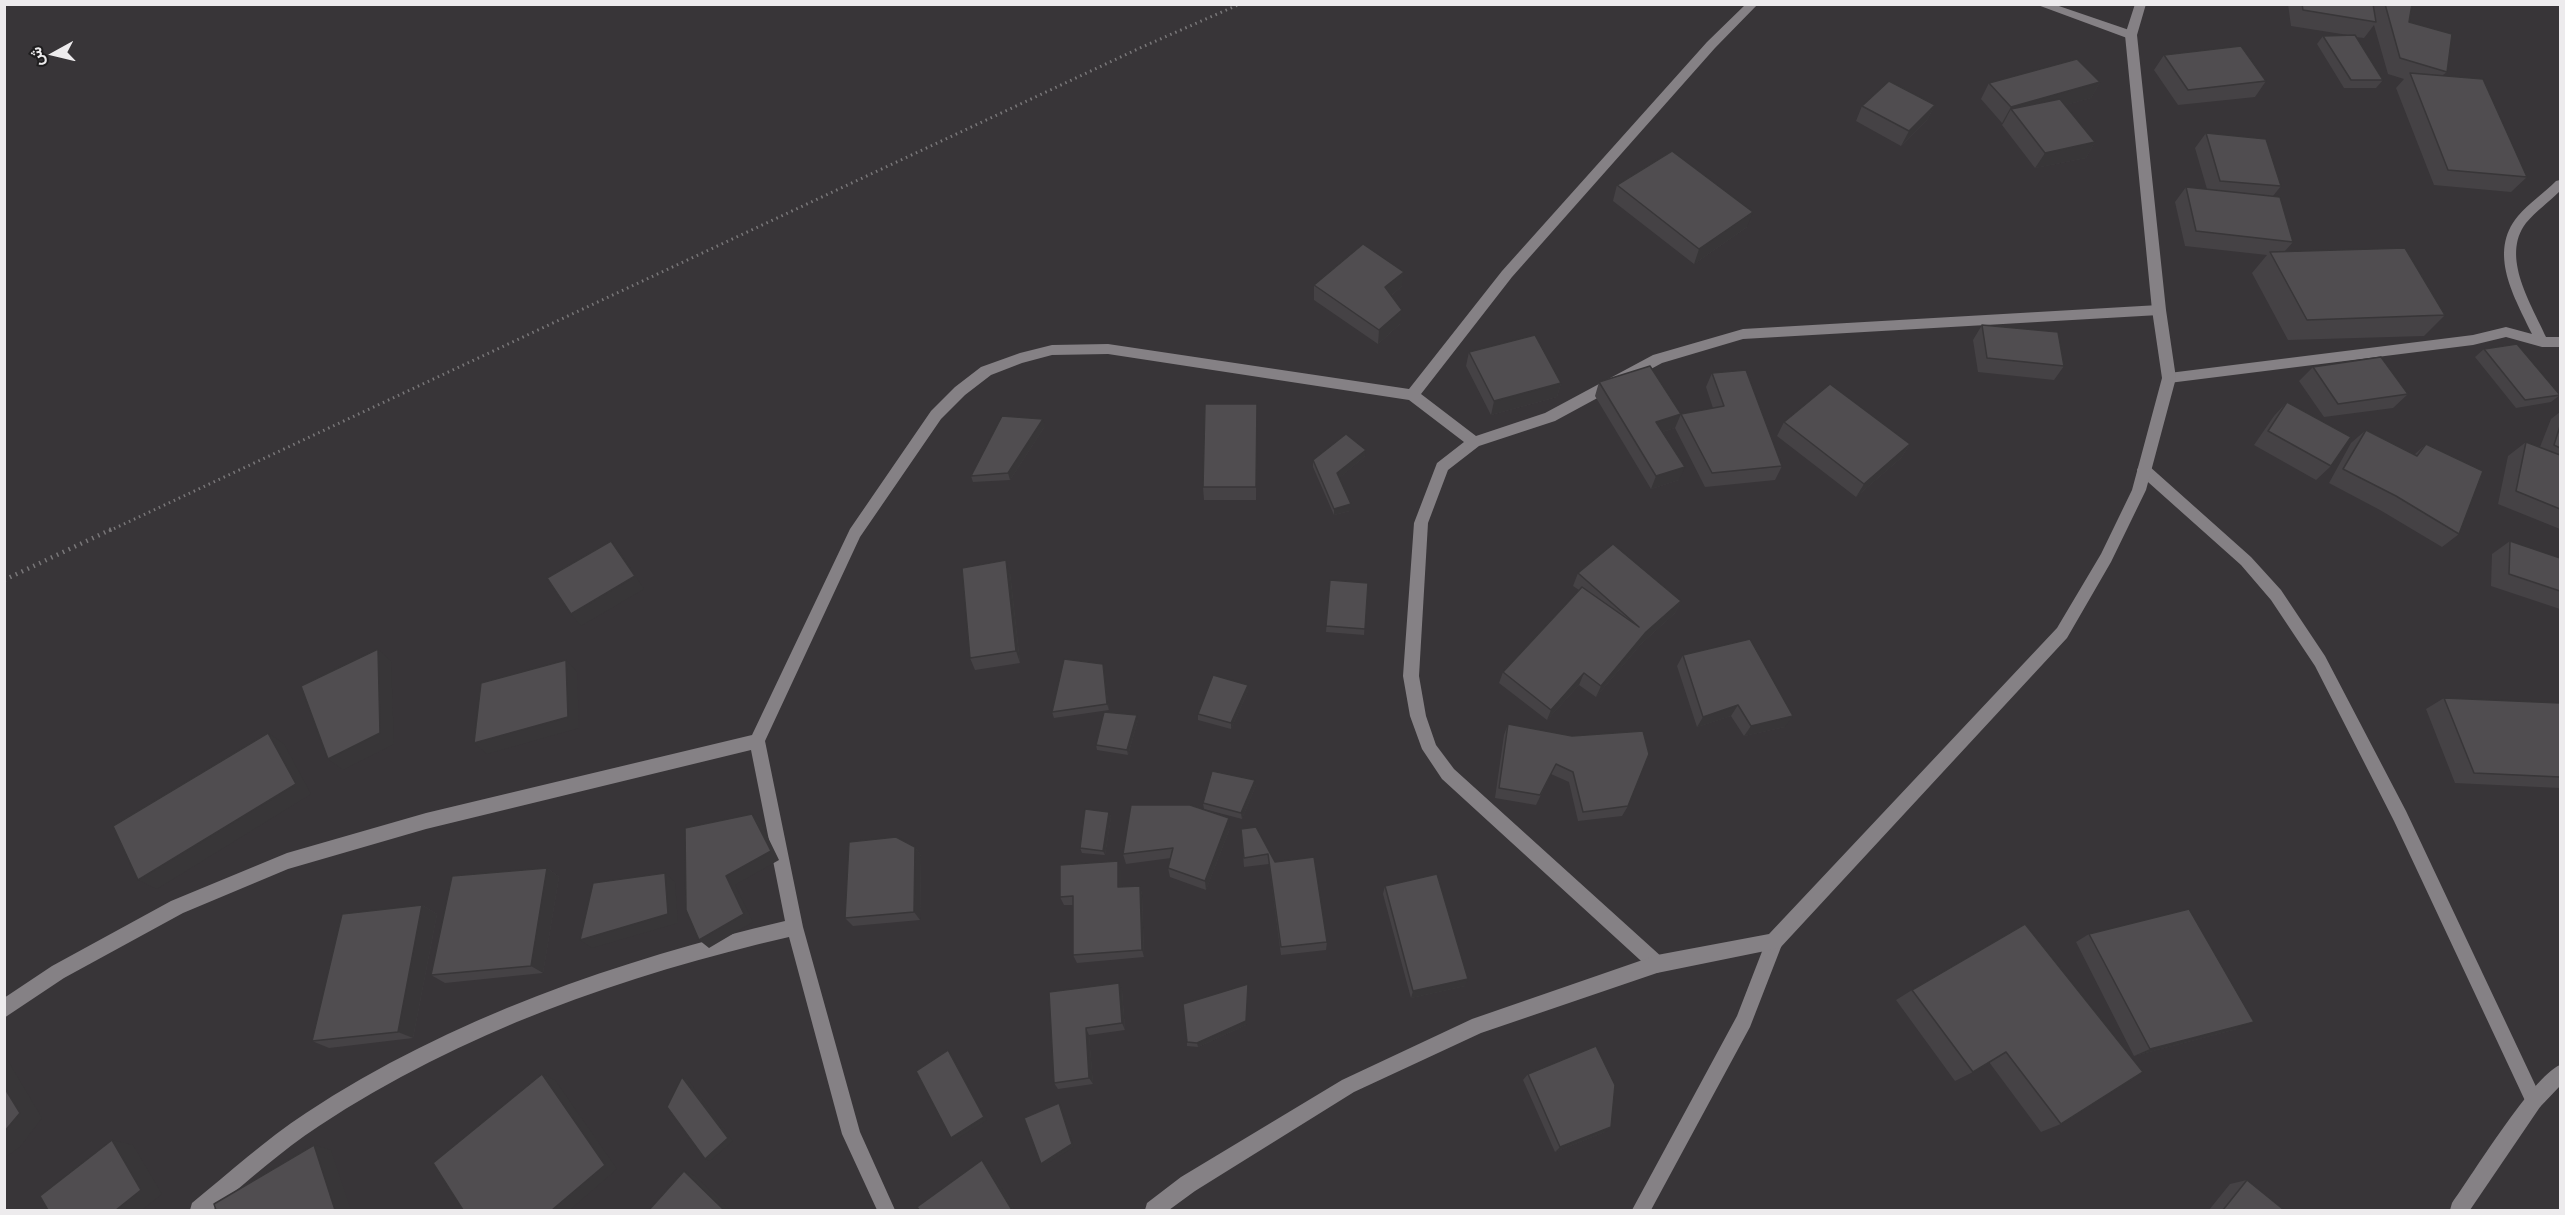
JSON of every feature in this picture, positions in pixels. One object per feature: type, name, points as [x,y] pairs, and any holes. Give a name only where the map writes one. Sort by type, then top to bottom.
[{"type":"street","points":[[1412,395],[1507,274],[1711,45],[1753,4]]},
{"type":"street","points":[[2040,4],[2131,35]]},
{"type":"street","points":[[1641,1210],[1744,1021],[1774,942],[2062,633],[2106,558],[2139,490],[2169,378],[2159,310],[2131,35],[2141,4]]},
{"type":"street","points":[[2542,342],[2510,267],[2510,239],[2521,221],[2560,184]]},
{"type":"street","points":[[1658,964],[1448,774],[1430,748],[1418,716],[1411,676],[1421,523],[1442,467],[1474,442],[1550,417],[1658,358],[1743,334],[2159,310]]},
{"type":"street","points":[[2169,378],[2473,340],[2506,332],[2542,342],[2560,342]]},
{"type":"street","points":[[885,1210],[851,1134],[795,927],[757,741],[855,533],[936,415],[960,391],[986,371],[1020,358],[1052,350],[1108,349],[1412,395],[1474,442]]},
{"type":"street","points":[[2144,470],[2246,561],[2276,595],[2320,661],[2400,816],[2534,1101]]},
{"type":"street","points":[[4,1009],[58,972],[177,908],[286,861],[426,820],[757,741]]},
{"type":"street","points":[[199,1210],[268,1151],[356,1093],[461,1039],[580,989],[682,955],[795,927]]},
{"type":"street","points":[[1154,1210],[1188,1184],[1348,1086],[1478,1025],[1658,964],[1774,942]]},
{"type":"street","points":[[2459,1210],[2534,1101],[2560,1074]]},
{"type":"path","points":[[4,580],[1140,48],[1240,4]]},
{"type":"building","points":[[2302,4],[2373,4],[2376,22],[2303,10]]},
{"type":"building","points":[[2385,4],[2412,4],[2409,22],[2452,34],[2447,72],[2400,58]]},
{"type":"building","points":[[2355,35],[2383,80],[2351,80],[2323,36]]},
{"type":"building","points":[[2241,46],[2266,81],[2188,90],[2164,55]]},
{"type":"building","points":[[2077,59],[2100,82],[2011,107],[1989,83]]},
{"type":"building","points":[[2410,73],[2483,79],[2527,177],[2448,170]]},
{"type":"building","points":[[1889,81],[1935,105],[1909,131],[1862,106]]},
{"type":"building","points":[[2060,99],[2095,142],[2045,153],[2011,109]]},
{"type":"building","points":[[2206,133],[2266,139],[2281,186],[2220,181]]},
{"type":"building","points":[[1672,151],[1753,212],[1699,249],[1617,185]]},
{"type":"building","points":[[2186,187],[2280,197],[2293,242],[2196,231]]},
{"type":"building","points":[[1363,244],[1404,272],[1385,287],[1402,310],[1379,330],[1314,285]]},
{"type":"building","points":[[2405,248],[2445,315],[2307,320],[2270,252]]},
{"type":"building","points":[[1982,325],[2058,332],[2064,366],[1987,358]]},
{"type":"building","points":[[1535,335],[1561,383],[1494,401],[1469,352]]},
{"type":"building","points":[[2517,344],[2560,395],[2525,400],[2484,349]]},
{"type":"building","points":[[2381,357],[2408,394],[2338,404],[2313,367]]},
{"type":"building","points":[[1650,366],[1681,414],[1656,422],[1685,467],[1656,476],[1599,382]]},
{"type":"building","points":[[1746,370],[1782,466],[1712,473],[1681,414],[1724,406],[1712,373]]},
{"type":"building","points":[[1830,384],[1910,444],[1864,484],[1784,422]]},
{"type":"building","points":[[2287,402],[2351,437],[2331,466],[2268,431]]},
{"type":"building","points":[[1205,404],[1257,404],[1256,487],[1203,487]]},
{"type":"building","points":[[1002,416],[1043,419],[1008,473],[971,476]]},
{"type":"building","points":[[2560,426],[2560,448],[2554,445]]},
{"type":"building","points":[[2366,430],[2417,456],[2426,444],[2483,471],[2459,534],[2396,496],[2343,469]]},
{"type":"building","points":[[1346,434],[1366,450],[1337,473],[1351,504],[1334,509],[1313,460]]},
{"type":"building","points":[[2526,442],[2560,455],[2560,509],[2516,491]]},
{"type":"building","points":[[611,541],[635,576],[571,614],[547,578]]},
{"type":"building","points":[[2510,541],[2560,558],[2560,591],[2509,574]]},
{"type":"building","points":[[1613,544],[1681,601],[1646,632],[1601,686],[1584,673],[1551,710],[1503,672],[1582,587],[1639,627],[1578,573]]},
{"type":"building","points":[[1006,560],[1016,651],[970,658],[962,568]]},
{"type":"building","points":[[1330,580],[1368,583],[1365,629],[1326,626]]},
{"type":"building","points":[[1750,639],[1793,716],[1751,726],[1738,705],[1703,717],[1683,655]]},
{"type":"building","points":[[378,649],[380,733],[328,759],[301,686]]},
{"type":"building","points":[[1064,659],[1103,664],[1107,704],[1052,712]]},
{"type":"building","points":[[566,660],[568,717],[474,743],[481,683]]},
{"type":"building","points":[[1213,675],[1248,685],[1231,723],[1198,714]]},
{"type":"building","points":[[2444,698],[2560,703],[2560,777],[2474,773]]},
{"type":"building","points":[[1104,712],[1137,715],[1127,750],[1096,745]]},
{"type":"building","points":[[1508,724],[1572,736],[1643,731],[1649,754],[1628,806],[1583,812],[1573,772],[1556,764],[1540,795],[1499,788]]},
{"type":"building","points":[[268,733],[296,784],[138,880],[113,826]]},
{"type":"building","points":[[1212,771],[1255,780],[1241,813],[1203,803]]},
{"type":"building","points":[[1131,805],[1190,805],[1229,818],[1205,881],[1168,868],[1173,848],[1123,854]]},
{"type":"building","points":[[1085,809],[1109,812],[1103,851],[1080,848]]},
{"type":"building","points":[[752,814],[771,851],[726,876],[744,914],[699,940],[686,910],[685,828]]},
{"type":"building","points":[[1256,827],[1275,862],[1314,857],[1327,942],[1281,947],[1268,854],[1244,858],[1241,829]]},
{"type":"building","points":[[896,837],[915,847],[914,912],[845,918],[849,842]]},
{"type":"building","points":[[1118,861],[1118,887],[1140,886],[1142,950],[1073,955],[1073,896],[1060,897],[1060,865]]},
{"type":"building","points":[[547,868],[531,966],[431,975],[452,876]]},
{"type":"building","points":[[665,873],[668,914],[580,940],[593,883]]},
{"type":"building","points":[[1437,874],[1468,979],[1413,991],[1385,886]]},
{"type":"building","points":[[422,905],[398,1032],[312,1041],[342,914]]},
{"type":"building","points":[[2189,909],[2254,1022],[2150,1049],[2089,934]]},
{"type":"building","points":[[2025,924],[2143,1072],[2061,1124],[2006,1052],[1973,1072],[1912,990]]},
{"type":"building","points":[[1119,983],[1122,1023],[1086,1028],[1089,1078],[1054,1083],[1049,992]]},
{"type":"building","points":[[1248,984],[1246,1021],[1197,1043],[1187,1042],[1183,1004]]},
{"type":"building","points":[[1596,1046],[1615,1085],[1611,1127],[1560,1147],[1528,1074]]},
{"type":"building","points":[[948,1050],[984,1117],[951,1138],[916,1071]]},
{"type":"building","points":[[542,1074],[605,1165],[552,1210],[463,1210],[433,1163]]},
{"type":"building","points":[[682,1077],[728,1138],[705,1159],[667,1107]]},
{"type":"building","points":[[4,1087],[20,1113],[4,1132]]},
{"type":"building","points":[[1059,1103],[1072,1144],[1041,1164],[1024,1118]]},
{"type":"building","points":[[112,1140],[141,1190],[116,1210],[48,1210],[40,1196]]},
{"type":"building","points":[[314,1145],[335,1210],[216,1210],[214,1204]]},
{"type":"building","points":[[982,1160],[1012,1210],[919,1210],[917,1207]]},
{"type":"building","points":[[684,1171],[724,1210],[649,1210]]},
{"type":"building","points":[[2247,1180],[2284,1210],[2223,1210]]}]
